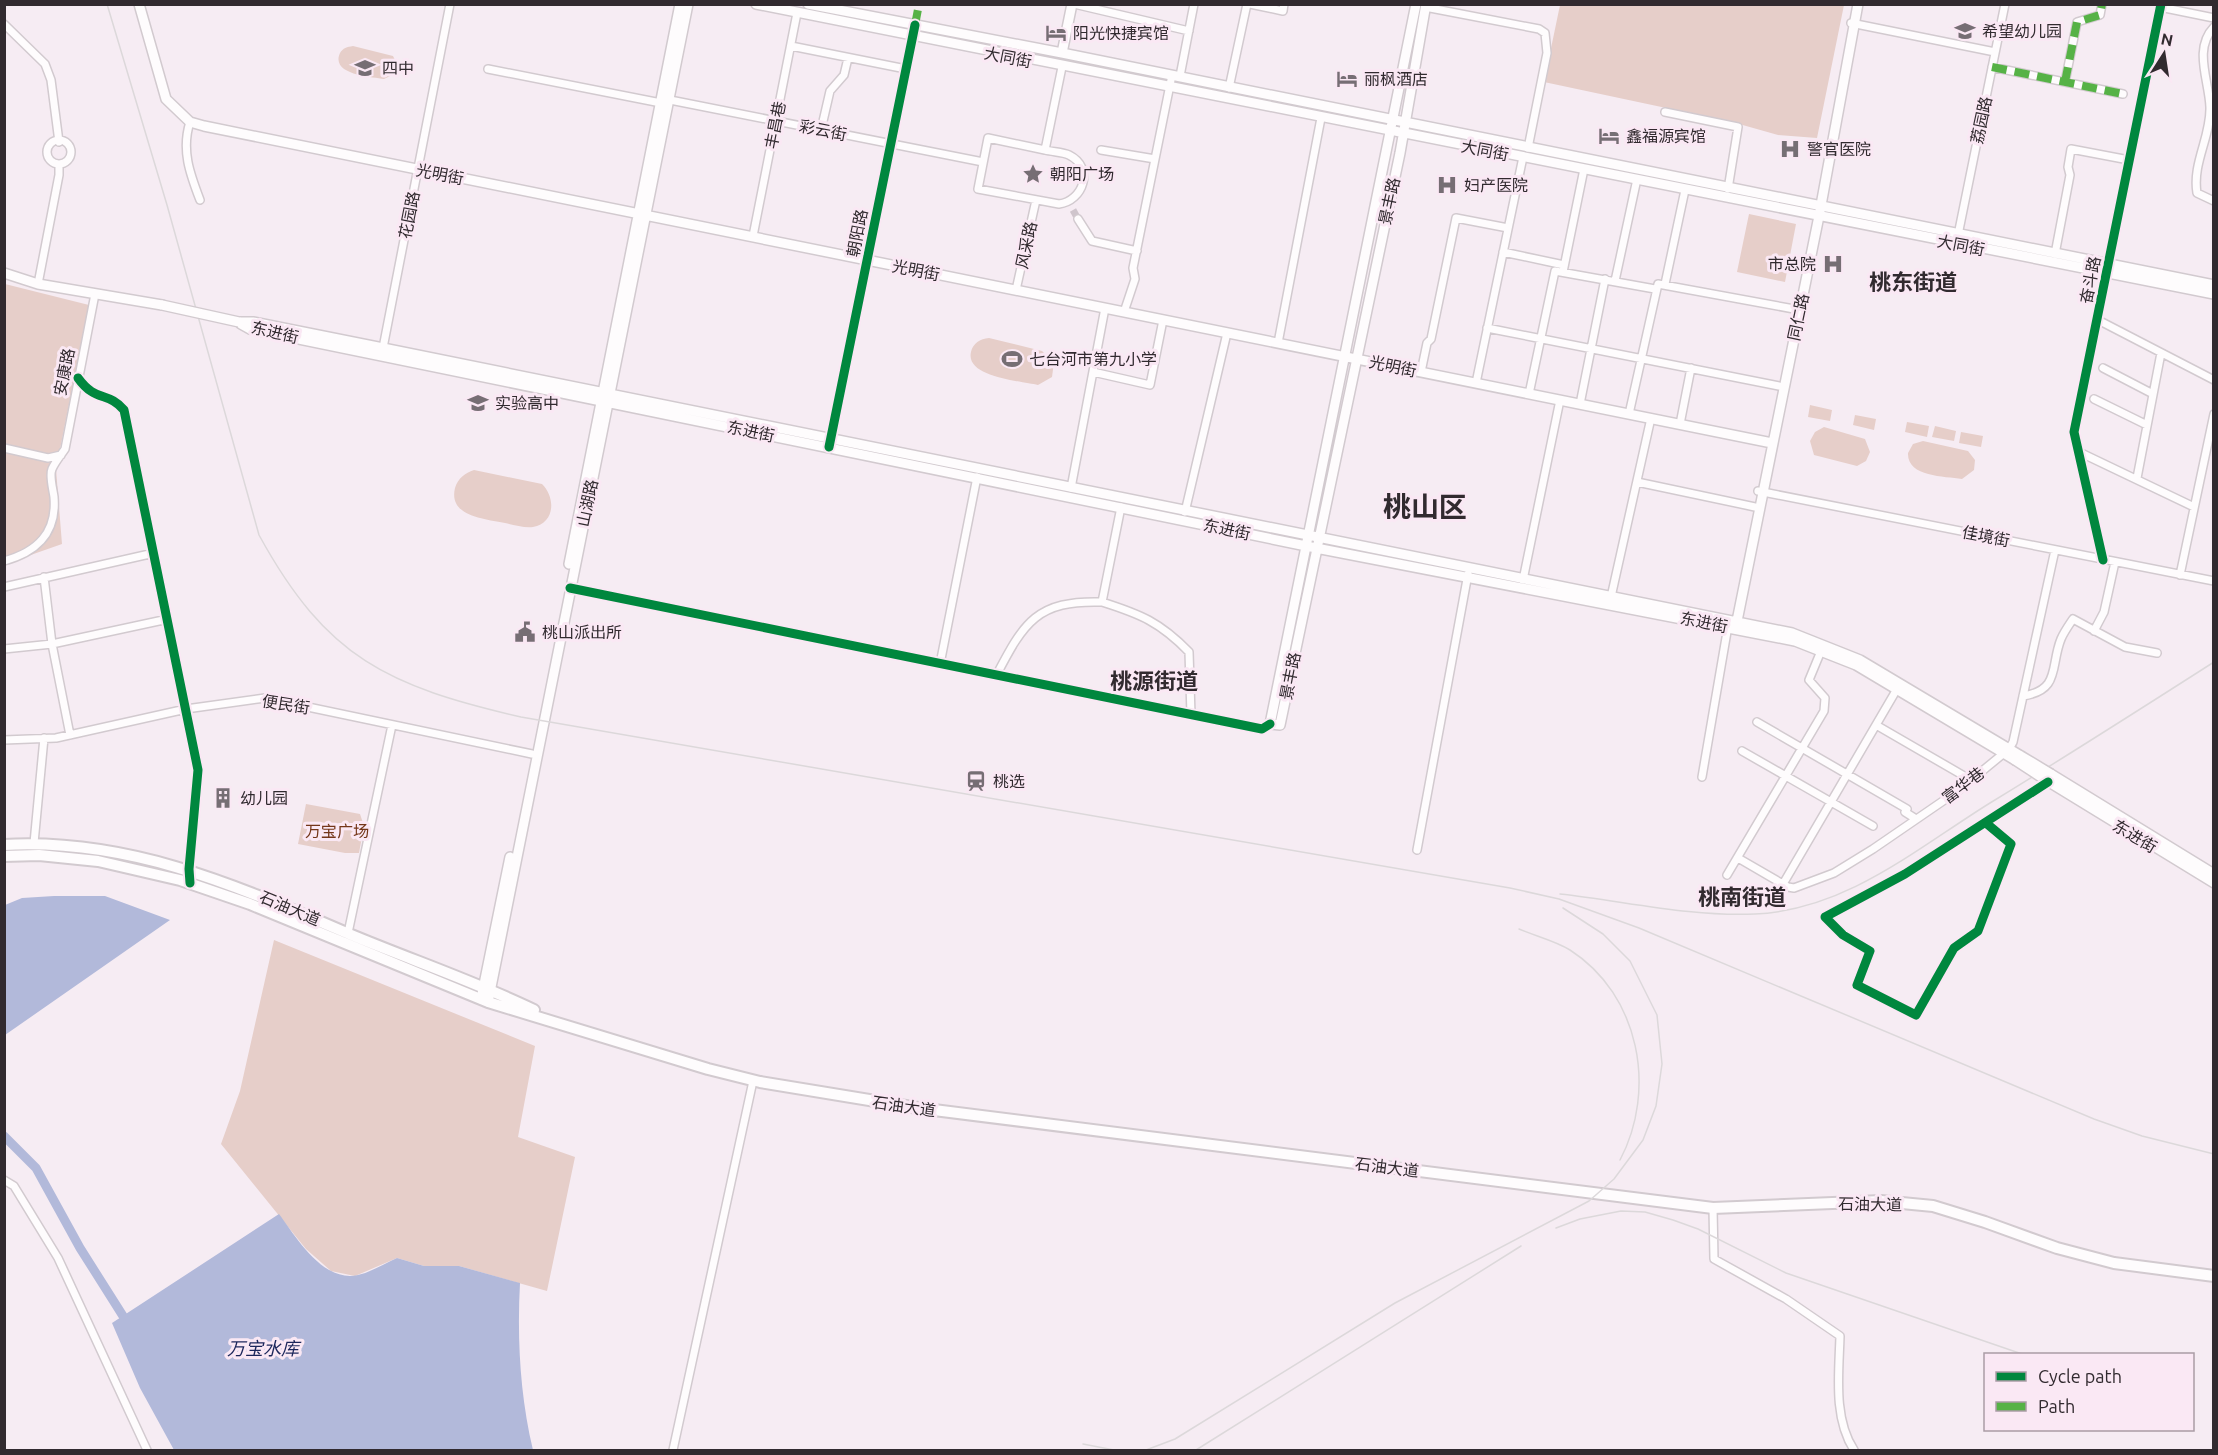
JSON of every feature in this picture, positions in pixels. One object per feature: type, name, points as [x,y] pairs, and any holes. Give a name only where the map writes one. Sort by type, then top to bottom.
[{"type":"highway","name":"石油大道","points":[[4,845],[34,843],[92,849],[189,869],[268,898],[487,989],[562,1023]]},
{"type":"highway","name":"石油大道","points":[[4,856],[39,855],[98,861],[190,883],[260,908],[485,1001],[696,1066],[753,1081],[918,1108],[1713,1208],[1881,1202],[1933,1206],[2057,1248],[2114,1263],[2214,1276]]},
{"type":"main road","points":[[139,4],[166,99],[190,122]]},
{"type":"main road","name":"山湖路","points":[[485,1001],[532,754],[643,214],[680,4]]},
{"type":"main road","name":"山湖路","points":[[664,100],[688,4]]},
{"type":"main road","name":"大同街","points":[[756,4],[1062,68],[1685,190],[1958,235],[2055,254],[2108,269],[2214,285]]},
{"type":"main road","name":"大同街","points":[[808,4],[1176,75],[1229,88],[1728,189],[1816,211],[2108,269],[2214,294]]},
{"type":"main road","points":[[1062,53],[1073,4]]},
{"type":"main road","name":"同仁路","points":[[1733,625],[1856,4]]},
{"type":"main road","name":"景丰路","points":[[1351,357],[1391,120],[1422,5]]},
{"type":"main road","name":"景丰路","points":[[1270,724],[1403,134],[1422,5]]},
{"type":"main road","name":"光明街","points":[[190,122],[1770,443]]},
{"type":"main road","name":"同仁路","points":[[1770,443],[1794,309],[1816,211]]},
{"type":"main road","points":[[4,273],[38,284],[95,294]]},
{"type":"main road","name":"东进街","points":[[95,294],[162,305],[239,322],[253,322],[382,352],[830,443],[1071,488],[1312,542]]},
{"type":"main road","name":"山湖路","points":[[487,989],[570,588],[605,397]]},
{"type":"main road","name":"东进街","points":[[830,443],[1121,507],[1468,572],[1733,625],[1792,633],[1860,660],[2006,751]]},
{"type":"main road","name":"同仁路","points":[[1733,625],[1760,491]]},
{"type":"main road","name":"东进街","points":[[1468,572],[1523,579],[1733,625],[1795,641],[1856,665],[2018,758],[2214,883]]},
{"type":"main road","name":"东进街","points":[[2047,778],[2214,874]]},
{"type":"street","name":"花园路","points":[[382,352],[450,4]]},
{"type":"street","points":[[1073,4],[1189,31]]},
{"type":"street","points":[[1124,312],[1136,279],[1133,268],[1170,89],[1189,31],[1194,4]]},
{"type":"street","points":[[1229,88],[1249,4],[1283,11],[1284,4]]},
{"type":"street","name":"荔园路","points":[[1958,235],[2005,4]]},
{"type":"street","points":[[2065,82],[2077,22],[2100,15],[2102,4]]},
{"type":"street","points":[[1422,5],[1539,29],[1545,33],[1547,53],[1528,148]]},
{"type":"street","points":[[2160,6],[2214,18]]},
{"type":"street","name":"奋斗路","points":[[2103,560],[2074,432],[2160,6]]},
{"type":"street","name":"丰昌巷","points":[[753,236],[798,13]]},
{"type":"street","points":[[1853,23],[1995,52]]},
{"type":"street","points":[[4,24],[45,64],[53,96],[59,142]]},
{"type":"street","name":"朝阳路","points":[[830,443],[915,25]]},
{"type":"street","points":[[2214,27],[2203,45],[2210,108],[2209,127],[2197,167],[2195,184],[2197,193],[2214,201]]},
{"type":"street","points":[[791,46],[906,69]]},
{"type":"street","points":[[821,130],[830,91],[844,75],[848,58]]},
{"type":"street","points":[[1992,67],[2123,94]]},
{"type":"street","points":[[1045,150],[1062,68]]},
{"type":"street","name":"彩云街","points":[[488,69],[776,121],[983,162]]},
{"type":"street","points":[[1665,112],[1738,127],[1728,189]]},
{"type":"street","points":[[1278,343],[1321,118]]},
{"type":"street","points":[[190,122],[186,135],[187,165],[200,200]]},
{"type":"street","points":[[988,138],[1069,155],[1084,171],[1084,182],[1070,207],[978,189],[983,162],[988,138]]},
{"type":"street","points":[[65,141],[71,152],[69,159],[58,164],[49,158],[47,151],[50,144],[65,141]]},
{"type":"street","points":[[2055,254],[2070,175],[2067,167],[2071,149],[2129,160]]},
{"type":"street","points":[[1101,150],[1155,159]]},
{"type":"street","points":[[1476,383],[1522,157]]},
{"type":"street","points":[[38,284],[59,175],[58,164]]},
{"type":"street","points":[[1564,268],[1584,169]]},
{"type":"street","points":[[1615,281],[1637,179]]},
{"type":"street","points":[[1665,284],[1685,190]]},
{"type":"street","name":"风采路","points":[[1016,290],[1036,200]]},
{"type":"street","points":[[1421,372],[1427,344],[1431,339],[1456,218],[1508,228]]},
{"type":"street","points":[[1078,219],[1092,241],[1137,251]]},
{"type":"street","points":[[1503,252],[1655,290]]},
{"type":"street","points":[[1529,394],[1555,271],[1564,268]]},
{"type":"street","points":[[1580,404],[1605,279]]},
{"type":"street","points":[[1629,414],[1658,284],[1794,309]]},
{"type":"street","name":"安康路","points":[[51,471],[65,449],[95,294]]},
{"type":"street","points":[[1071,488],[1105,308]]},
{"type":"street","points":[[1093,372],[1150,385],[1163,320]]},
{"type":"street","points":[[2098,320],[2214,380]]},
{"type":"street","points":[[1487,328],[1779,386]]},
{"type":"street","points":[[1185,512],[1227,333]]},
{"type":"street","points":[[2136,478],[2161,353]]},
{"type":"street","points":[[1680,424],[1691,368]]},
{"type":"street","points":[[2103,368],[2153,394]]},
{"type":"street","points":[[78,378],[88,392],[116,400],[124,410],[198,770],[189,869],[190,883]]},
{"type":"street","points":[[2094,399],[2147,425]]},
{"type":"street","points":[[1523,579],[1560,400]]},
{"type":"street","points":[[2180,575],[2214,414]]},
{"type":"street","points":[[1611,597],[1651,418]]},
{"type":"street","points":[[4,448],[48,458],[61,455]]},
{"type":"street","points":[[2079,452],[2194,507]]},
{"type":"street","points":[[4,561],[33,550],[47,536],[53,522],[54,501],[48,458]]},
{"type":"street","points":[[940,664],[977,477]]},
{"type":"street","points":[[1637,482],[1755,507]]},
{"type":"street","name":"佳境街","points":[[1760,491],[2214,581]]},
{"type":"street","points":[[1102,602],[1121,507]]},
{"type":"street","points":[[2006,751],[2023,696],[2055,550]]},
{"type":"street","points":[[4,587],[154,553]]},
{"type":"street","points":[[2094,631],[2104,612],[2115,562]]},
{"type":"street","points":[[1417,850],[1468,572]]},
{"type":"street","points":[[44,577],[52,644],[70,735]]},
{"type":"street","points":[[570,588],[1262,729],[1270,724]]},
{"type":"street","points":[[996,675],[1019,633],[1045,610],[1064,603],[1102,602],[1158,624],[1169,631],[1189,652],[1191,715]]},
{"type":"street","points":[[2023,696],[2047,687],[2054,674],[2060,640],[2073,619],[2125,647],[2157,653]]},
{"type":"street","points":[[4,649],[52,644],[168,620]]},
{"type":"street","points":[[1702,777],[1733,625]]},
{"type":"street","points":[[1727,875],[1826,704],[1822,694],[1814,689],[1809,680],[1821,651]]},
{"type":"street","points":[[1738,858],[1783,884],[1897,689]]},
{"type":"street","name":"便民街","points":[[4,740],[70,735],[186,709],[266,698],[532,754]]},
{"type":"street","points":[[1757,722],[1906,809],[1905,812],[1916,819]]},
{"type":"street","points":[[348,933],[392,725]]},
{"type":"street","points":[[1876,725],[1971,780]]},
{"type":"street","points":[[34,843],[44,738]]},
{"type":"street","points":[[1742,751],[1873,826]]},
{"type":"street","name":"富华巷","points":[[1783,884],[1794,888],[1834,873],[1971,780],[2006,751]]},
{"type":"street","points":[[1986,823],[2011,844],[1978,931],[1954,948],[1916,1015],[1857,985],[1870,951],[1843,935],[1825,917],[1905,874],[1986,823],[2047,778]]},
{"type":"street","points":[[672,1450],[753,1081]]},
{"type":"street","points":[[4,1180],[14,1186],[58,1258],[147,1450]]},
{"type":"street","points":[[1713,1208],[1714,1259],[1786,1299],[1840,1336],[1839,1398],[1845,1430],[1854,1450]]},
{"type":"green space","points":[[1560,5],[1844,5],[1817,138],[1778,135],[1732,122],[1544,82]]},
{"type":"green space","points":[[353,46],[393,56],[397,64],[396,73],[384,79],[362,76],[346,70],[341,66],[340,53],[345,48]]},
{"type":"green space","points":[[1749,214],[1796,224],[1785,282],[1737,272]]},
{"type":"green space","points":[[5,284],[89,305],[56,469],[62,544],[5,564]]},
{"type":"green space","name":"七台河市第九小学","points":[[989,338],[1042,351],[1054,362],[1052,377],[1038,385],[985,372],[971,360],[971,352],[977,342]]},
{"type":"green space","points":[[1810,405],[1832,410],[1830,421],[1808,417]]},
{"type":"green space","points":[[1855,415],[1876,419],[1874,430],[1853,425]]},
{"type":"green space","points":[[1907,422],[1929,426],[1927,437],[1905,432]]},
{"type":"green space","points":[[1935,426],[1956,431],[1954,441],[1932,437]]},
{"type":"green space","points":[[1824,427],[1865,439],[1870,452],[1866,461],[1857,466],[1814,455],[1810,441],[1815,432]]},
{"type":"green space","points":[[1961,432],[1983,436],[1981,447],[1959,443]]},
{"type":"green space","points":[[1923,441],[1968,451],[1975,460],[1974,470],[1962,479],[1920,471],[1909,461],[1908,453],[1913,444]]},
{"type":"green space","points":[[474,470],[542,484],[550,496],[551,503],[546,521],[540,525],[526,527],[479,518],[463,511],[454,498],[455,488],[462,476]]},
{"type":"green space","name":"万宝广场","points":[[306,804],[360,814],[364,826],[359,853],[345,853],[298,844]]},
{"type":"green space","points":[[274,940],[535,1046],[518,1137],[575,1157],[547,1291],[459,1266],[424,1266],[397,1258],[355,1276],[331,1271],[306,1249],[221,1144],[240,1091]]},
{"type":"water","points":[[105,896],[170,920],[5,1035],[5,905],[22,898]]},
{"type":"water","name":"万宝水库","points":[[279,1214],[312,1256],[333,1272],[345,1276],[363,1274],[397,1258],[424,1266],[459,1266],[520,1283],[521,1367],[525,1409],[533,1450],[174,1450],[140,1388],[112,1323]]},
{"type":"waterway","points":[[4,1136],[36,1168],[80,1248],[123,1316]]},
{"type":"tunnel","points":[[1073,210],[1078,219]]},
{"type":"railway","points":[[107,4],[167,205],[259,535],[284,577],[310,611],[337,639],[366,661],[434,693],[521,717],[1510,888],[1559,899],[1639,928],[2094,1119],[2142,1136],[2214,1154]]},
{"type":"railway","points":[[1560,894],[1682,911],[1731,914],[1788,910],[1820,901],[1879,874],[2214,662]]},
{"type":"railway","points":[[1128,1450],[1146,1450],[1175,1439],[1395,1303],[1589,1201],[1614,1179],[1643,1140],[1656,1106],[1662,1064],[1657,1015],[1630,961],[1603,934],[1563,908]]},
{"type":"railway","points":[[1519,929],[1570,950],[1594,969],[1613,992],[1626,1018],[1635,1046],[1639,1075],[1638,1104],[1631,1133],[1620,1160]]},
{"type":"railway","points":[[1556,1228],[1580,1219],[1621,1211],[1645,1212],[1698,1229],[1786,1273],[2019,1353]]},
{"type":"railway","points":[[1196,1450],[1521,1246]]},
{"type":"railway","points":[[1083,1444],[1114,1450]]},
{"type":"marked path","points":[[915,25],[919,4]]},
{"type":"marked path","points":[[2065,82],[2077,22],[2100,15],[2102,4]]},
{"type":"marked path","points":[[1992,67],[2123,94]]},
{"type":"cycle path","points":[[2103,560],[2074,432],[2161,4]]},
{"type":"cycle path","points":[[829,447],[915,25]]},
{"type":"cycle path","points":[[78,378],[91,391],[113,400],[124,410],[198,770],[189,869],[190,883]]},
{"type":"cycle path","points":[[570,588],[1262,729],[1270,724]]},
{"type":"cycle path","points":[[1986,823],[2011,844],[1978,931],[1954,948],[1916,1015],[1857,985],[1870,951],[1843,935],[1825,917],[1905,874],[2048,782]]},
{"type":"place","name":"希望幼儿园","points":[[1965,31]]},
{"type":"place","name":"阳光快捷宾馆","points":[[1056,33]]},
{"type":"place","name":"四中","points":[[365,68]]},
{"type":"place","name":"丽枫酒店","points":[[1347,79]]},
{"type":"place","name":"鑫福源宾馆","points":[[1609,136]]},
{"type":"place","name":"警官医院","points":[[1790,149]]},
{"type":"place","name":"朝阳广场","points":[[1033,174]]},
{"type":"place","name":"妇产医院","points":[[1447,185]]},
{"type":"place","name":"市总院","points":[[1833,264]]},
{"type":"place","name":"七台河市第九小学","points":[[1012,359]]},
{"type":"place","name":"实验高中","points":[[478,403]]},
{"type":"place","name":"桃山派出所","points":[[525,632]]},
{"type":"place","name":"桃选","points":[[976,781]]},
{"type":"place","name":"幼儿园","points":[[223,798]]},
{"type":"district","name":"桃东街道","points":[[1913,281]]},
{"type":"district","name":"桃山区","points":[[1425,506]]},
{"type":"district","name":"桃源街道","points":[[1154,680]]},
{"type":"district","name":"桃南街道","points":[[1742,896]]}]
